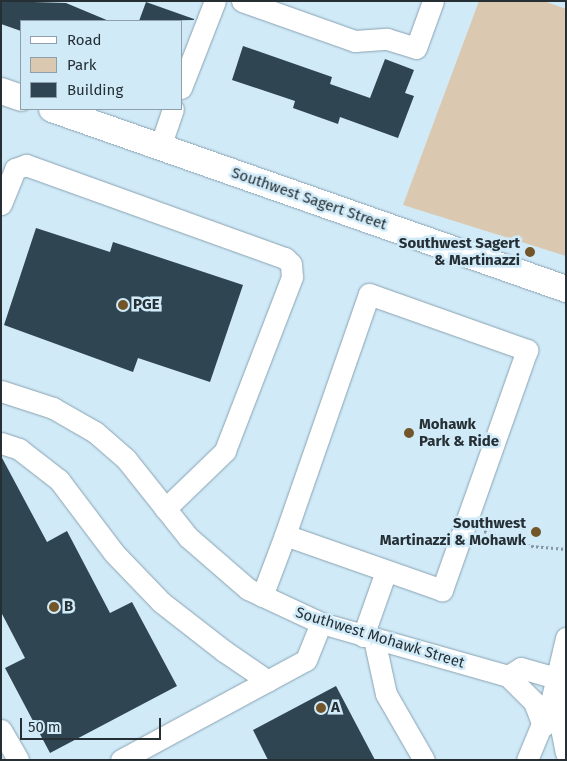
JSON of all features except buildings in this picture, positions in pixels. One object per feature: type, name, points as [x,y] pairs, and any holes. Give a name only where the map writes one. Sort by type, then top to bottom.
[{"type":"main road","points":[[1,91],[20,98]]},
{"type":"main road","name":"Southwest Sagert Street","points":[[55,110],[566,289]]},
{"type":"street","points":[[182,86],[216,1]]},
{"type":"street","points":[[242,1],[355,41],[387,39],[416,48],[433,1]]},
{"type":"street","points":[[160,147],[173,110]]},
{"type":"street","points":[[1,204],[15,169],[26,165],[284,258],[290,264],[292,277],[225,452],[165,509]]},
{"type":"street","points":[[262,596],[369,294],[527,350],[442,590],[285,535]]},
{"type":"street","name":"Southwest Mohawk Street","points":[[1,391],[54,408],[95,432],[126,459],[188,537],[216,564],[262,596],[320,622],[508,676],[534,702],[543,726]]},
{"type":"street","points":[[1,443],[19,449],[59,480],[114,553],[161,602],[224,651],[268,681]]},
{"type":"street","points":[[386,570],[368,637],[386,694],[424,760]]},
{"type":"street","points":[[121,760],[306,660],[320,622]]},
{"type":"street","points":[[528,760],[561,684],[566,638]]},
{"type":"street","name":"Southwest Mohawk Street","points":[[508,676],[521,668],[561,684]]},
{"type":"street","points":[[563,760],[566,753],[561,728],[566,698]]},
{"type":"street","points":[[1,730],[18,760]]},
{"type":"path","points":[[465,525],[531,546],[566,549]]},
{"type":"green space","points":[[479,1],[544,1],[566,9],[566,256],[403,205]]},
{"type":"place","name":"Southwest Sagert & Martinazzi","points":[[530,252]]},
{"type":"place","name":"PGE","points":[[123,305]]},
{"type":"place","name":"Mohawk Park & Ride","points":[[409,433]]},
{"type":"place","name":"Southwest Martinazzi & Mohawk","points":[[536,532]]},
{"type":"place","name":"B","points":[[54,607]]},
{"type":"place","name":"A","points":[[321,708]]}]
